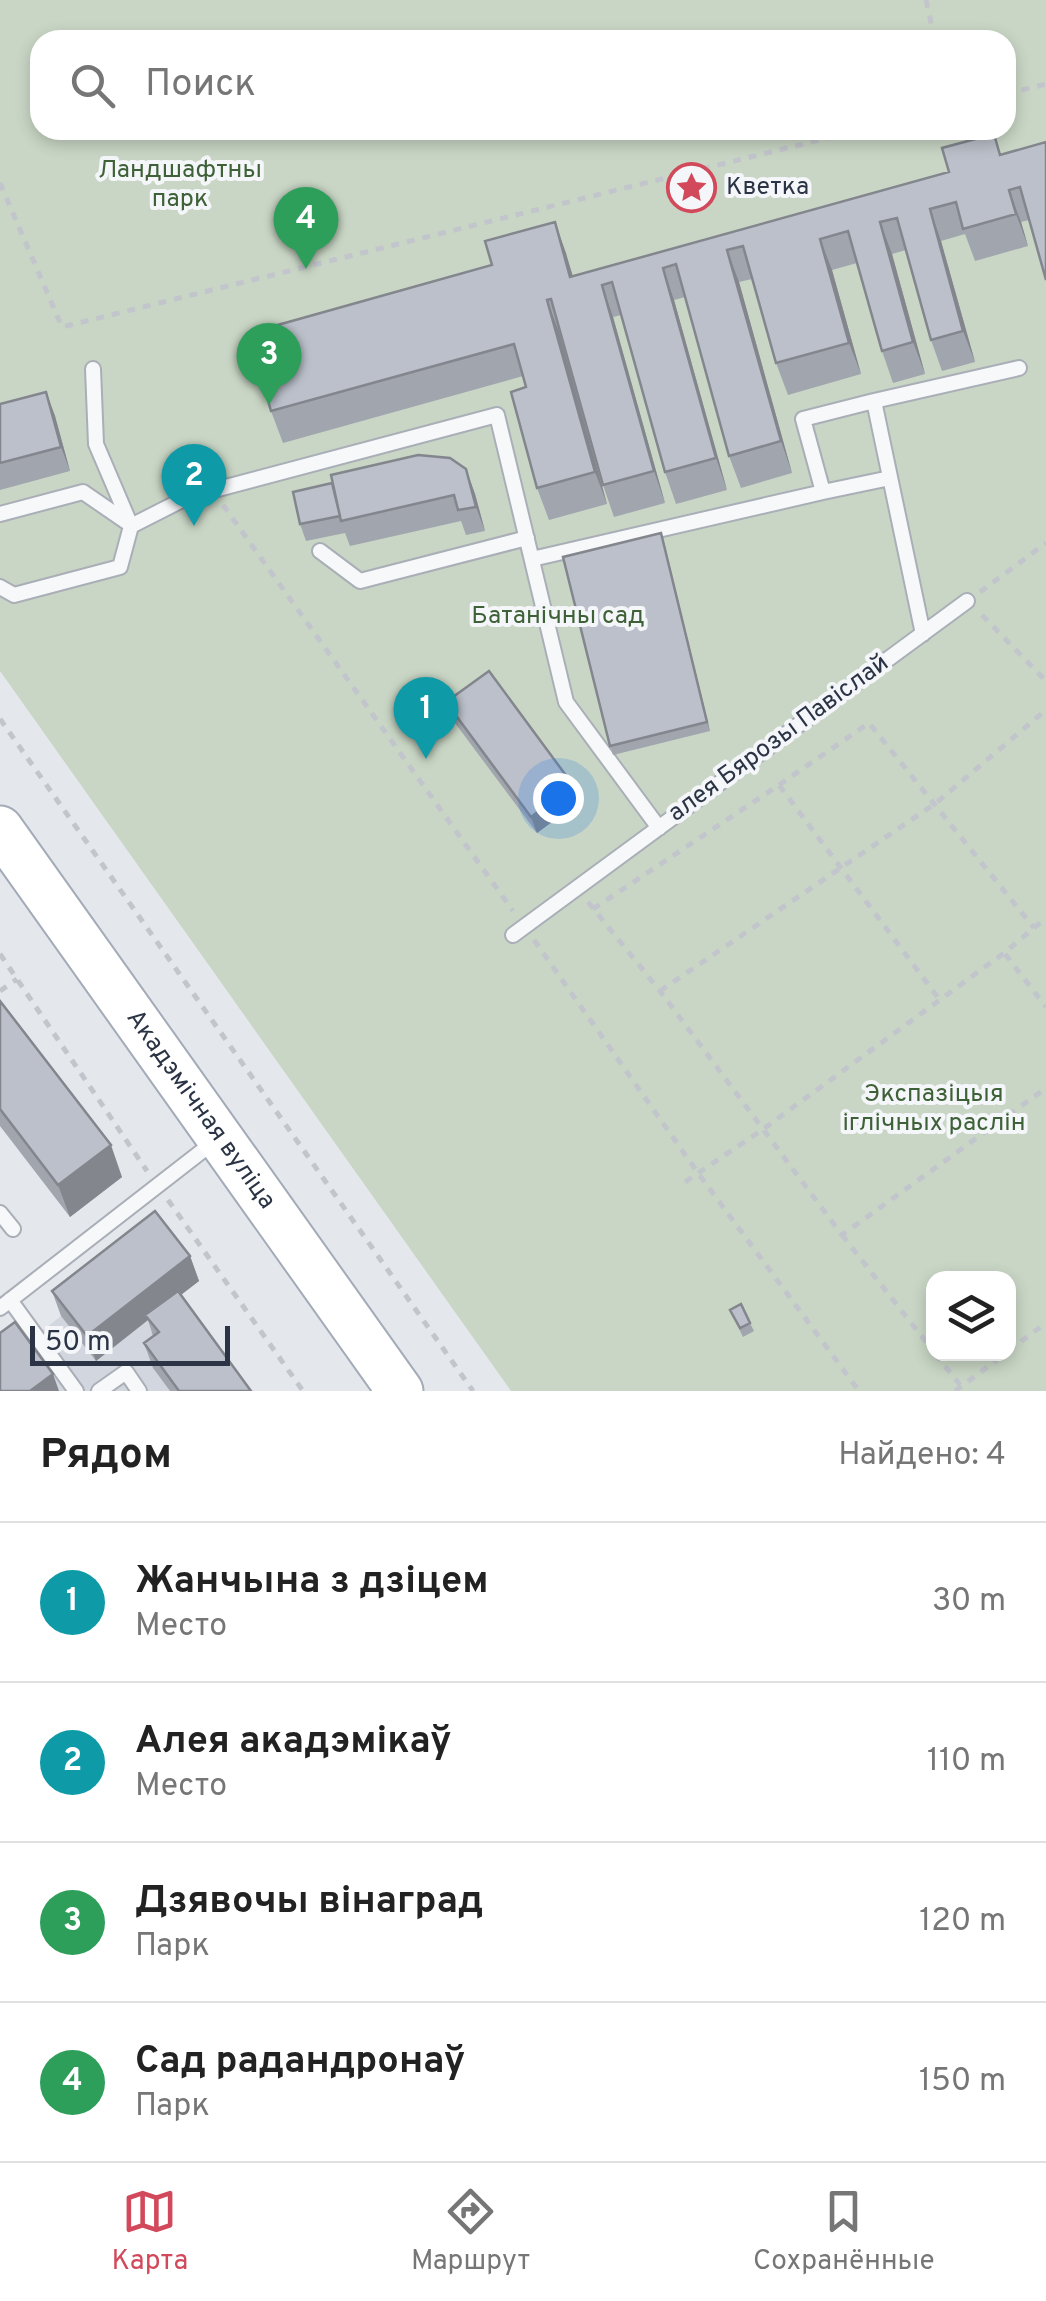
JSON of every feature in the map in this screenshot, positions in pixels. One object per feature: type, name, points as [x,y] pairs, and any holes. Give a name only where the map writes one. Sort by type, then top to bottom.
[{"type":"main road","name":"Акадэмічная вуліца","points":[[0,828],[400,1391]]},
{"type":"lane","points":[[0,588],[14,595],[120,568],[131,526],[96,444],[93,368]]},
{"type":"lane","points":[[823,492],[803,419],[1020,368]]},
{"type":"lane","points":[[874,401],[923,634]]},
{"type":"lane","points":[[131,526],[188,497],[497,415],[566,702],[658,828]]},
{"type":"lane","points":[[532,559],[890,478]]},
{"type":"lane","points":[[0,514],[83,492],[131,526]]},
{"type":"lane","points":[[320,552],[360,581],[527,538]]},
{"type":"lane","name":"алея Бярозы Павіслай","points":[[513,935],[968,601]]},
{"type":"lane","points":[[76,1391],[5,1304],[220,1137]]},
{"type":"lane","points":[[0,1214],[13,1229]]},
{"type":"lane","points":[[99,1391],[126,1372],[139,1391]]},
{"type":"path","points":[[926,0],[933,30]]},
{"type":"path","points":[[1016,92],[1046,84]]},
{"type":"path","points":[[0,182],[62,326],[819,140]]},
{"type":"path","points":[[1046,543],[968,601],[1046,681]]},
{"type":"path","points":[[660,991],[936,804],[1046,710]]},
{"type":"path","points":[[0,719],[474,1391]]},
{"type":"path","points":[[593,909],[868,724],[1034,928]]},
{"type":"path","points":[[779,785],[940,999]]},
{"type":"path","points":[[576,888],[660,991],[926,1342]]},
{"type":"path","points":[[686,1182],[1004,953],[1046,918]]},
{"type":"path","points":[[1004,953],[1046,1007]]},
{"type":"path","points":[[0,991],[17,979]]},
{"type":"path","points":[[842,1235],[1046,1088]]},
{"type":"path","points":[[1016,1345],[1046,1323]]},
{"type":"path","points":[[940,1361],[958,1389],[995,1361]]},
{"type":"shaded area","points":[[176,1299],[242,1391],[0,1391],[0,1364],[61,1316],[96,1360]]},
{"type":"green space","name":"Батанічны сад","points":[[0,0],[1046,0],[1046,1391],[511,1391],[0,671]]},
{"type":"building","points":[[972,140],[996,140],[1000,155],[1046,142],[1046,280],[1020,187],[1009,190],[1016,214],[963,229],[956,202],[930,209],[963,331],[931,340],[897,218],[880,222],[913,342],[882,351],[848,231],[820,239],[849,343],[776,363],[743,246],[727,250],[781,441],[729,456],[676,264],[663,268],[716,458],[665,472],[612,282],[602,285],[654,471],[603,485],[551,299],[547,300],[595,472],[537,488],[511,392],[526,387],[514,344],[271,411],[249,333],[492,265],[485,241],[555,222],[570,277],[949,172],[942,148]]},
{"type":"building","points":[[46,392],[61,447],[0,463],[0,404]]},
{"type":"building","points":[[418,455],[450,458],[466,469],[476,507],[458,510],[454,495],[341,521],[331,475]]},
{"type":"building","points":[[332,483],[340,516],[300,524],[293,492]]},
{"type":"building","points":[[661,533],[707,722],[610,746],[563,557]]},
{"type":"building","points":[[489,671],[573,785],[531,817],[446,702]]},
{"type":"building","points":[[0,1001],[111,1145],[58,1185],[0,1109]]},
{"type":"building","points":[[155,1211],[190,1256],[87,1336],[52,1291]]},
{"type":"building","points":[[178,1291],[251,1391],[179,1391],[144,1343],[159,1332],[145,1315]]},
{"type":"building","points":[[741,1304],[750,1323],[740,1328],[730,1310]]},
{"type":"building","points":[[15,1322],[53,1374],[30,1391],[0,1391],[0,1333]]},
{"type":"place","name":"Кветка","points":[[691,188]]},
{"type":"place","name":"Сад радандронаў","points":[[306,269]]},
{"type":"place","name":"Дзявочы вінаград","points":[[269,405]]},
{"type":"place","name":"Алея акадэмікаў","points":[[194,526]]},
{"type":"place","name":"Жанчына з дзіцем","points":[[426,759]]},
{"type":"park label","name":"Ландшафтны парк","points":[[180,186]]},
{"type":"park label","name":"Экспазіцыя іглічных раслін","points":[[934,1110]]}]
